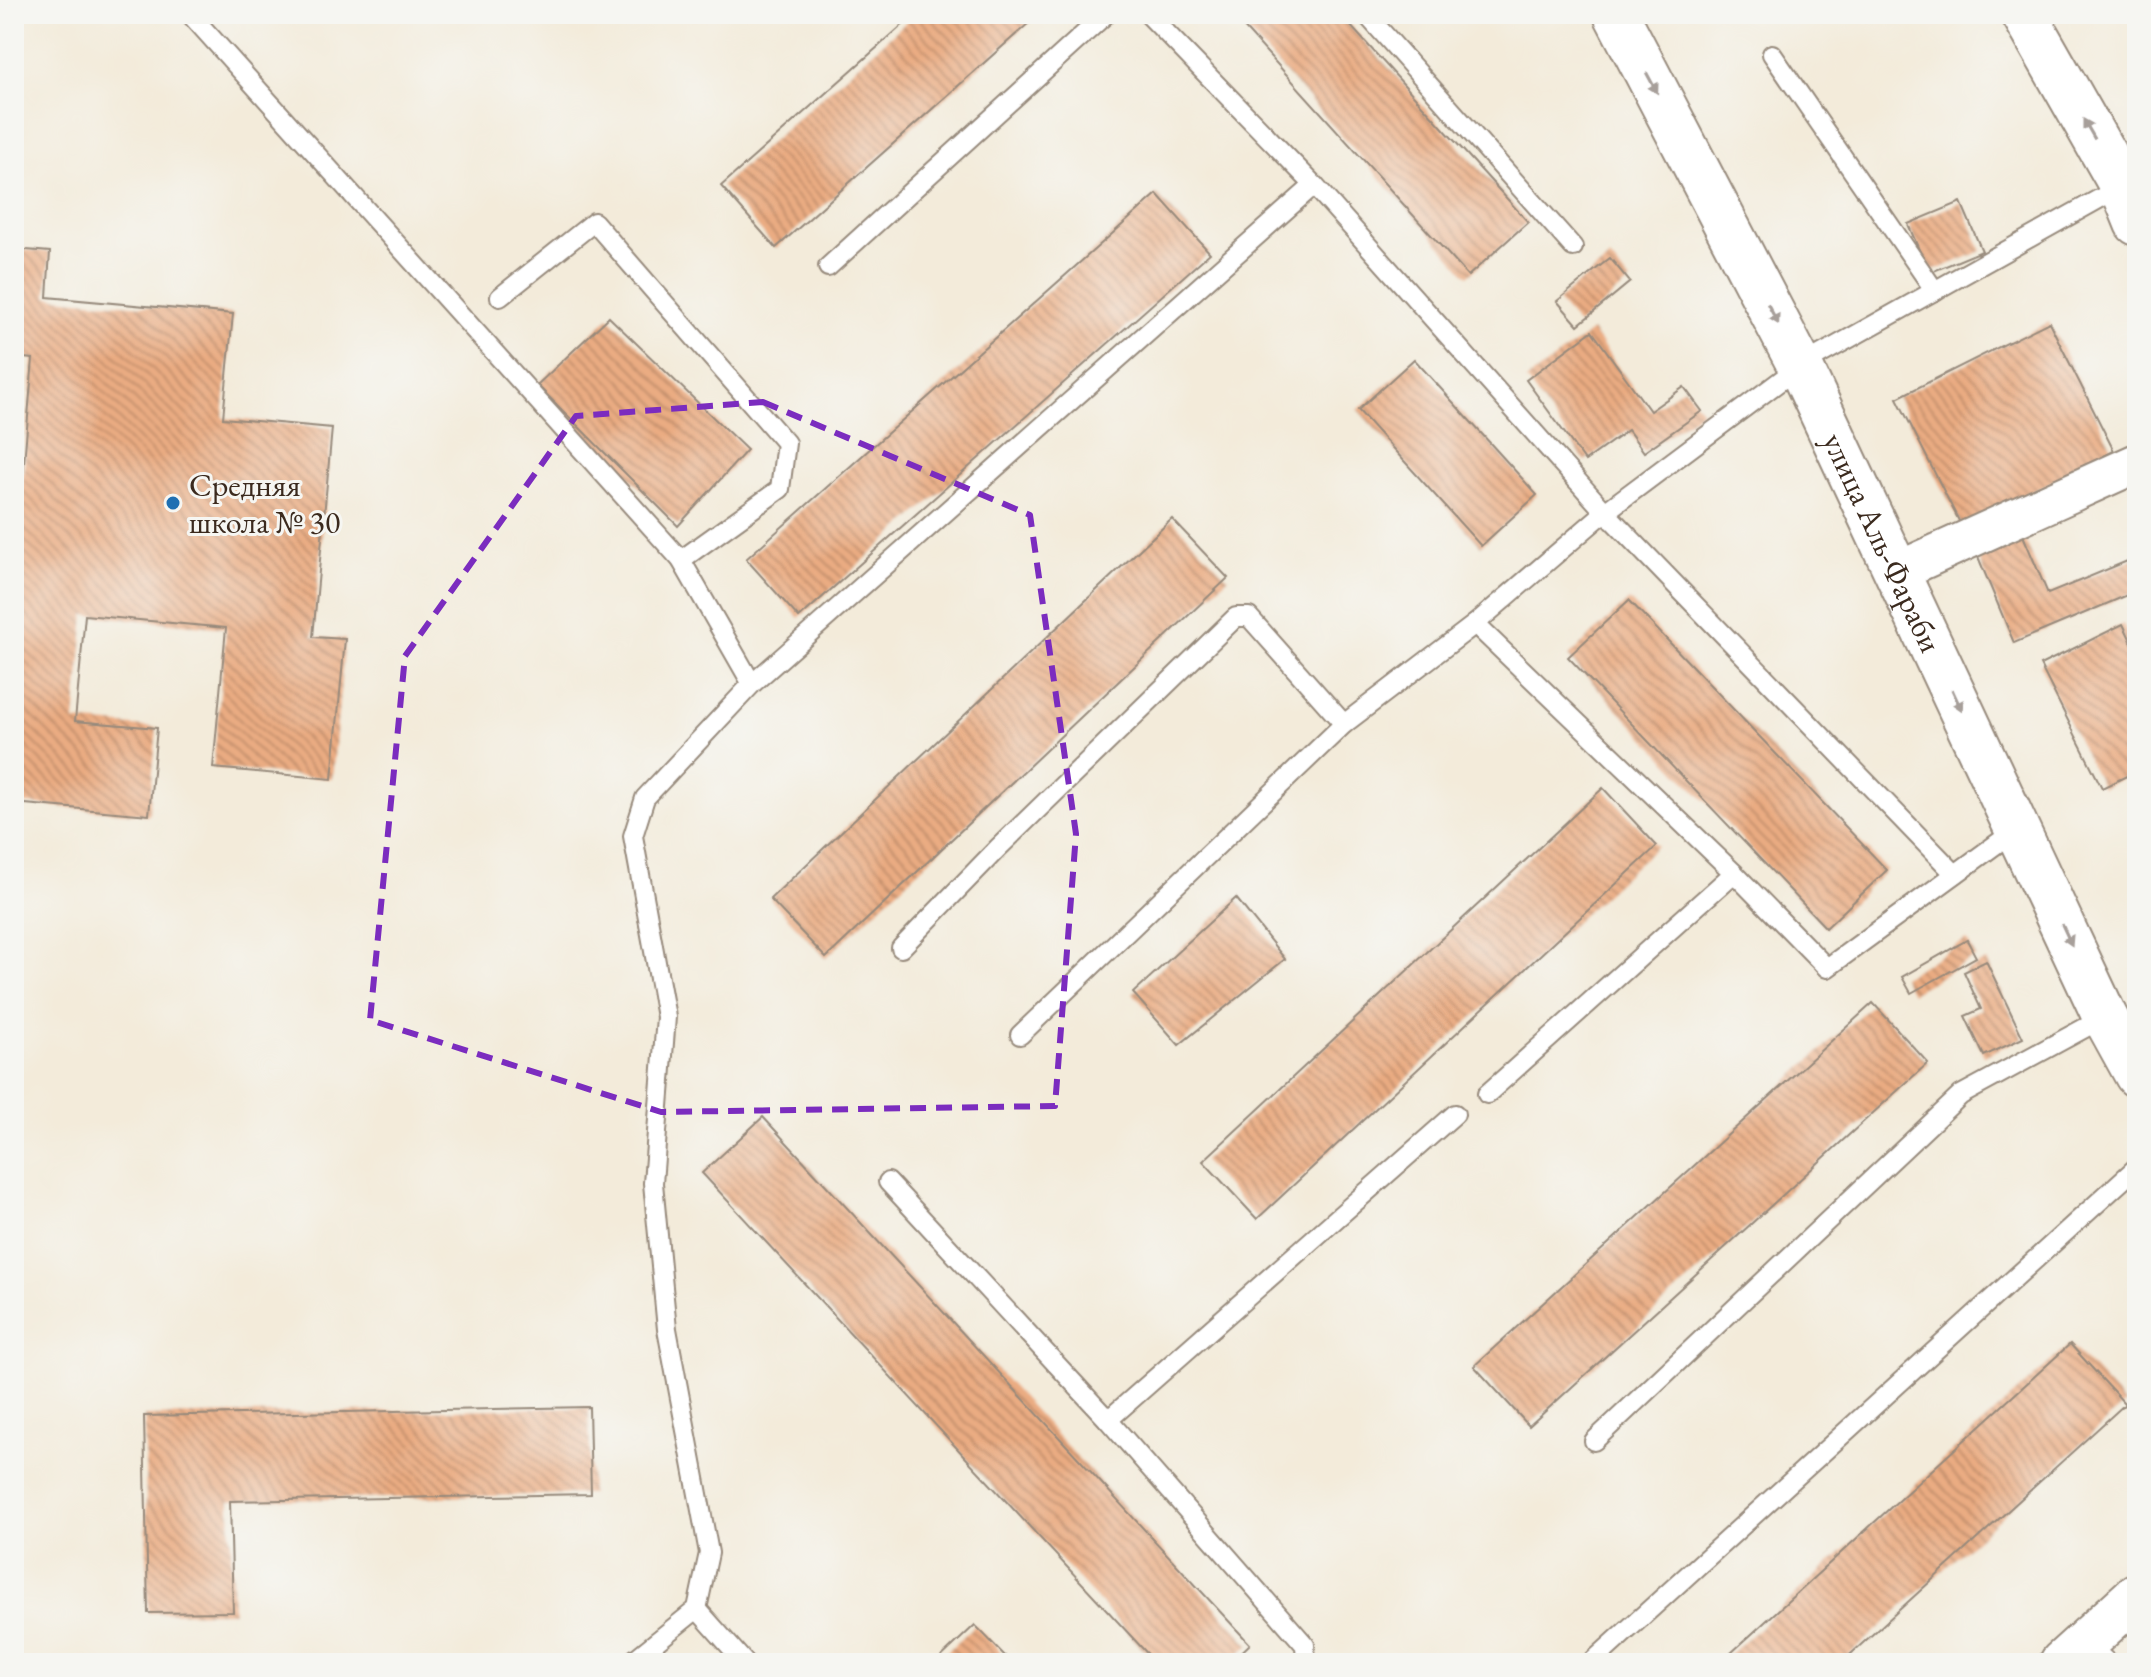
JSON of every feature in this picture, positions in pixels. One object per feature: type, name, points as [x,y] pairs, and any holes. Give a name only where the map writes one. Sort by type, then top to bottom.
[{"type":"main road","name":"улица Аль-Фараби","points":[[1616,14],[1800,366],[2105,1017],[2137,1075]]},
{"type":"main road","points":[[2024,14],[2132,196]]},
{"type":"main road","points":[[2085,1656],[2137,1595]]},
{"type":"street","points":[[1896,572],[2137,463]]},
{"type":"lane","points":[[190,14],[681,560],[752,684]]},
{"type":"lane","points":[[828,267],[1106,14]]},
{"type":"lane","points":[[1148,14],[1314,185],[1605,512],[1955,874]]},
{"type":"lane","points":[[1366,14],[1573,247]]},
{"type":"lane","points":[[1772,54],[1935,291]]},
{"type":"lane","points":[[630,1663],[697,1609],[709,1553],[667,1329],[653,1183],[666,1017],[633,836],[645,798],[752,684],[1314,185]]},
{"type":"lane","points":[[1020,1035],[1344,724],[1475,624],[1605,512],[1800,366],[1935,291],[2132,196]]},
{"type":"lane","points":[[500,297],[594,222],[786,443],[780,489],[681,560]]},
{"type":"lane","points":[[901,948],[998,848],[1236,617],[1249,617],[1344,724]]},
{"type":"lane","points":[[1475,624],[1734,873],[1827,968],[2017,829]]},
{"type":"lane","points":[[1487,1094],[1734,873]]},
{"type":"lane","points":[[1594,1441],[1961,1095],[2105,1017]]},
{"type":"lane","points":[[1108,1420],[1455,1114]]},
{"type":"lane","points":[[1591,1663],[2137,1167]]},
{"type":"lane","points":[[888,1182],[1108,1420],[1305,1645],[1306,1663]]},
{"type":"lane","points":[[697,1609],[745,1663]]},
{"type":"highlighted area","points":[[763,402],[1030,515],[1076,834],[1055,1106],[661,1112],[370,1020],[405,656],[576,416]]},
{"type":"building","points":[[915,14],[1039,14],[776,248],[721,186]]},
{"type":"building","points":[[1232,14],[1340,14],[1528,222],[1468,276]]},
{"type":"building","points":[[1157,194],[1210,253],[799,618],[746,559]]},
{"type":"building","points":[[1961,202],[1982,251],[1929,273],[1908,224]]},
{"type":"building","name":"Средняя школа № 30","points":[[14,249],[50,252],[47,297],[233,314],[223,418],[332,428],[313,637],[345,639],[332,779],[213,768],[226,628],[85,615],[75,721],[157,728],[149,815],[14,803],[14,578],[33,359],[14,357]]},
{"type":"building","points":[[1610,258],[1630,282],[1578,325],[1557,301]]},
{"type":"building","points":[[609,317],[747,450],[678,526],[537,385]]},
{"type":"building","points":[[2049,322],[2114,451],[1962,527],[1897,398]]},
{"type":"building","points":[[1592,331],[1650,411],[1684,387],[1702,411],[1644,452],[1628,430],[1585,461],[1526,380]]},
{"type":"building","points":[[1414,359],[1537,495],[1481,546],[1358,410]]},
{"type":"building","points":[[1172,519],[1228,578],[826,958],[770,899]]},
{"type":"building","points":[[2022,533],[2048,594],[2137,557],[2137,591],[2014,643],[1976,552]]},
{"type":"building","points":[[1629,600],[1887,870],[1826,928],[1568,657]]},
{"type":"building","points":[[2123,624],[2137,653],[2137,771],[2102,788],[2040,665]]},
{"type":"building","points":[[1603,788],[1657,846],[1257,1219],[1203,1161]]},
{"type":"building","points":[[1236,898],[1285,959],[1179,1045],[1133,993]]},
{"type":"building","points":[[1967,940],[1976,957],[1911,993],[1902,977]]},
{"type":"building","points":[[1986,961],[2023,1038],[1984,1056],[1965,1016],[1981,1009],[1964,972]]},
{"type":"building","points":[[1873,1003],[1928,1063],[1529,1426],[1474,1366]]},
{"type":"building","points":[[763,1117],[1250,1644],[1230,1663],[1156,1663],[702,1173]]},
{"type":"building","points":[[2070,1344],[2125,1404],[1841,1663],[1720,1663]]},
{"type":"building","points":[[589,1407],[591,1494],[230,1501],[233,1612],[148,1613],[144,1416]]},
{"type":"building","points":[[975,1625],[1008,1659],[1004,1663],[935,1663]]},
{"type":"place","name":"Средняя школа № 30","points":[[173,503]]}]
